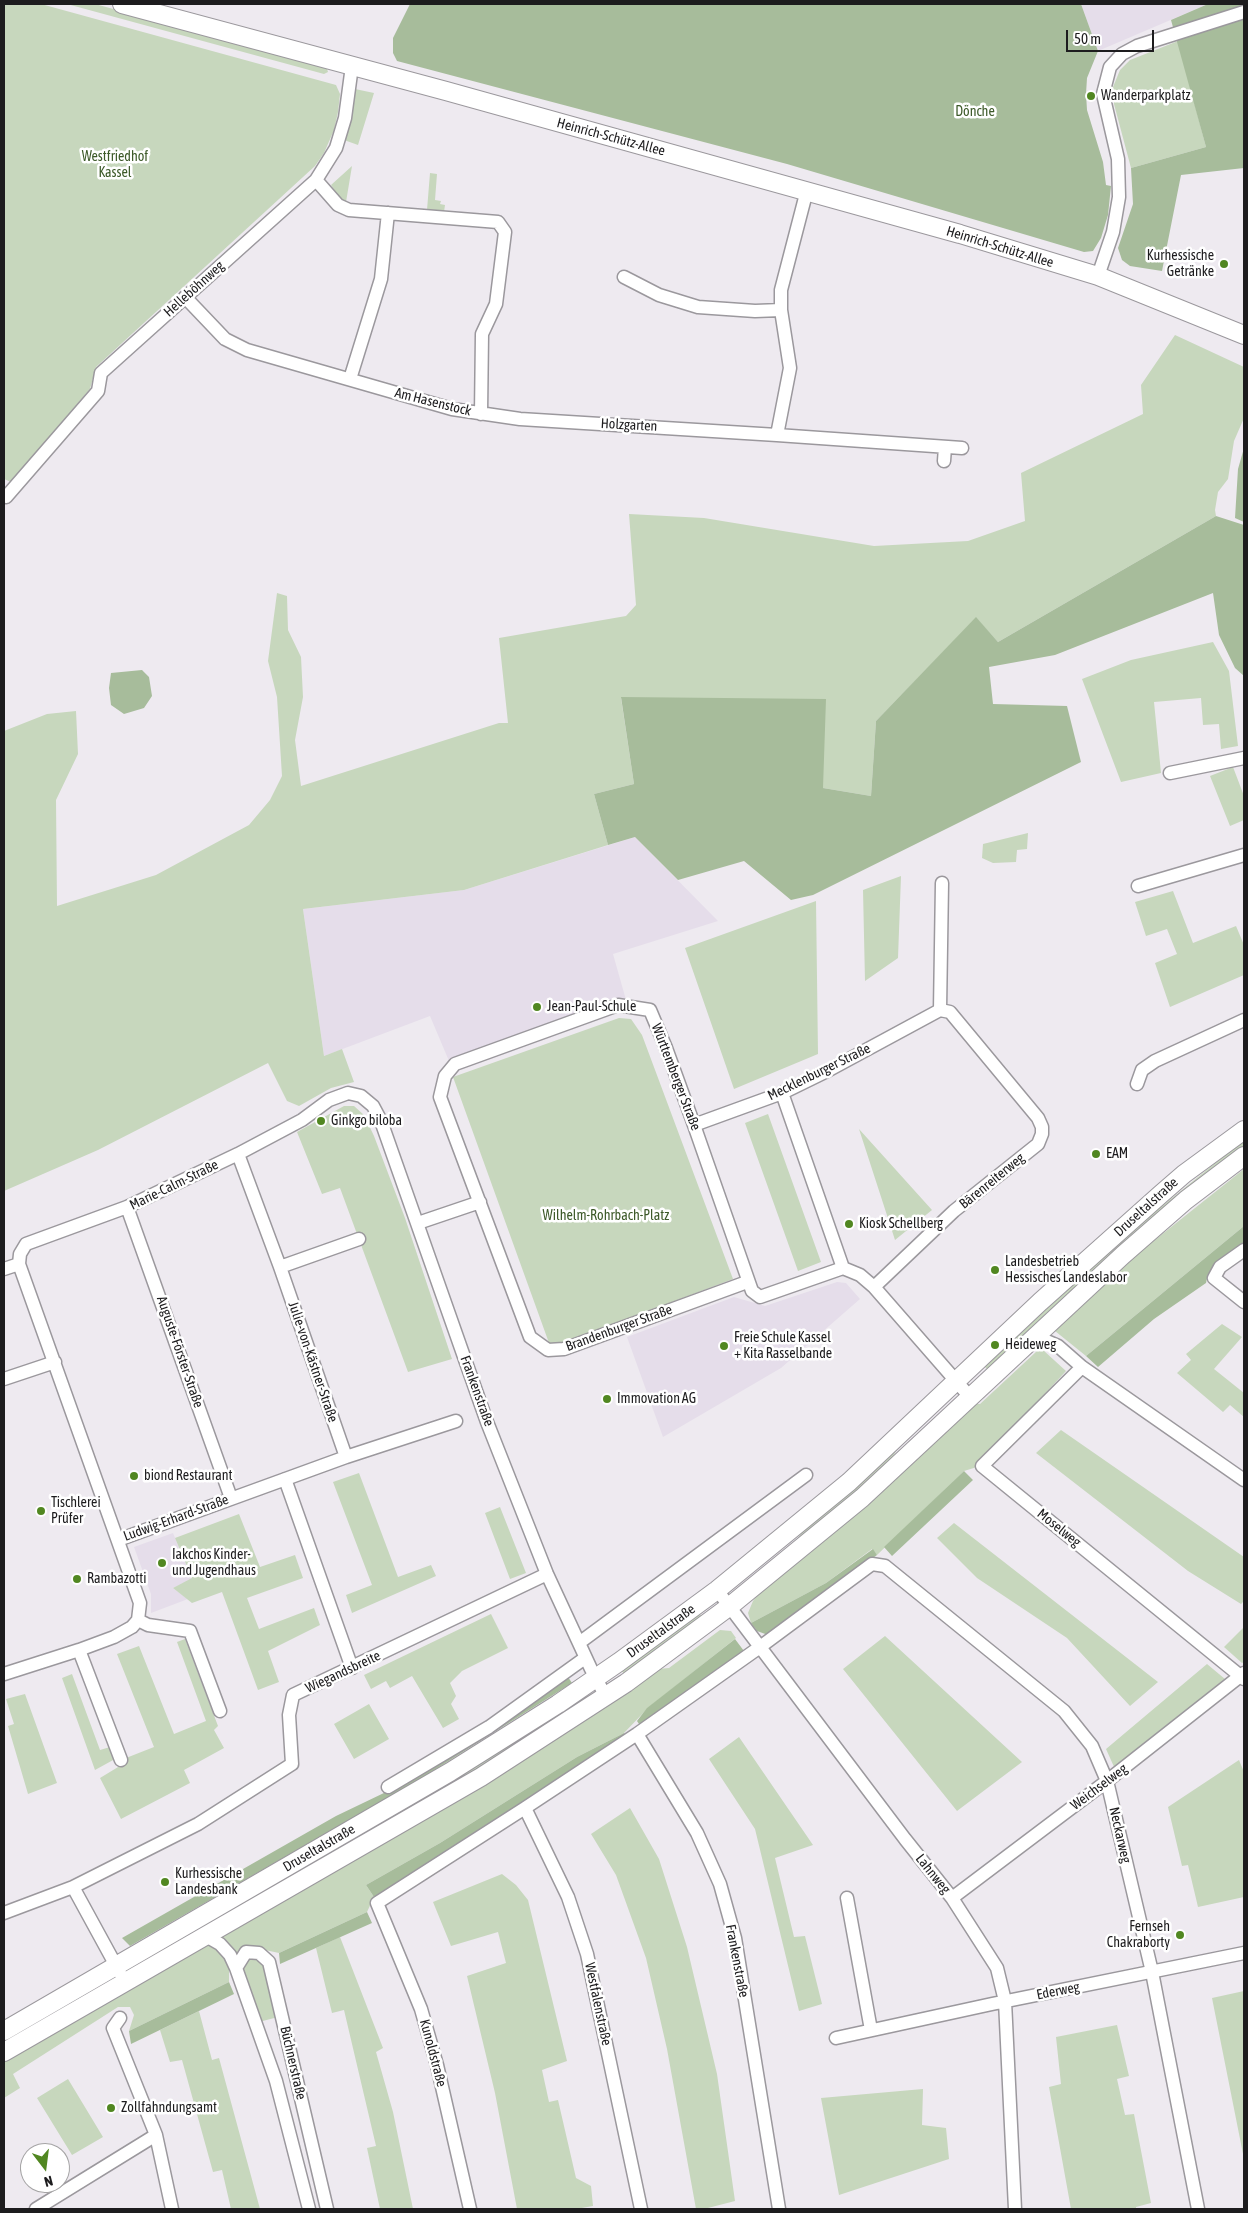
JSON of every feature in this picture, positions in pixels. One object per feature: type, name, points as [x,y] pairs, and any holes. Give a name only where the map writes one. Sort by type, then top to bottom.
[{"type":"main road","name":"Heinrich-Schütz-Allee","points":[[122,4],[807,190],[960,234],[1098,276],[1244,335]]},
{"type":"main road","name":"Druseltalstraße","points":[[4,2031],[450,1772],[596,1678],[717,1590],[848,1482],[1040,1302],[1161,1194],[1184,1174],[1244,1130]]},
{"type":"main road","name":"Druseltalstraße","points":[[4,2052],[481,1777],[606,1697],[730,1606],[862,1498],[1035,1336],[1165,1218],[1244,1156]]},
{"type":"street","points":[[1098,276],[1113,232],[1119,196],[1118,159],[1104,94],[1110,67],[1122,54],[1137,46],[1244,12]]},
{"type":"street","name":"Helleböhnweg","points":[[6,497],[98,391],[100,373],[316,180],[336,148],[345,118],[352,66]]},
{"type":"street","name":"Am Hasenstock","points":[[185,297],[225,339],[247,350],[452,409],[481,414],[482,334],[496,304],[505,232],[498,222],[349,210],[338,205],[316,180]]},
{"type":"street","points":[[777,435],[790,368],[781,310],[781,290],[807,190]]},
{"type":"street","points":[[350,379],[381,279],[388,213]]},
{"type":"street","points":[[624,277],[660,295],[698,307],[755,311],[781,310]]},
{"type":"street","name":"Holzgarten","points":[[481,414],[520,419],[962,448]]},
{"type":"street","points":[[944,461],[945,447]]},
{"type":"street","points":[[1170,773],[1244,758]]},
{"type":"street","points":[[1138,886],[1244,855]]},
{"type":"street","points":[[940,1010],[942,883]]},
{"type":"street","name":"Württemberger Straße","points":[[480,1202],[440,1097],[445,1076],[455,1064],[618,1006],[650,1010],[694,1125],[748,1282]]},
{"type":"street","name":"Mecklenburger Straße","points":[[694,1125],[782,1092],[829,1070],[940,1010]]},
{"type":"street","name":"Bärenreiterweg","points":[[874,1287],[954,1211],[1038,1144],[1042,1134],[1042,1127],[1038,1118],[950,1012],[940,1010]]},
{"type":"street","points":[[1137,1084],[1142,1070],[1155,1061],[1244,1020]]},
{"type":"street","points":[[782,1092],[843,1268]]},
{"type":"street","name":"Marie-Calm-Straße","points":[[19,1264],[20,1254],[26,1244],[127,1208],[238,1154],[302,1120],[329,1100],[348,1093]]},
{"type":"street","name":"Frankenstraße","points":[[348,1093],[361,1096],[373,1106],[381,1121],[488,1422],[547,1574],[585,1658],[606,1697]]},
{"type":"street","name":"Julie-von-Kästner-Straße","points":[[238,1154],[280,1267],[346,1457]]},
{"type":"street","points":[[418,1223],[480,1202]]},
{"type":"street","name":"Brandenburger Straße","points":[[480,1202],[530,1337],[548,1350],[564,1349],[748,1282]]},
{"type":"street","name":"Auguste-Förster-Straße","points":[[127,1208],[231,1498]]},
{"type":"street","points":[[280,1267],[359,1239]]},
{"type":"street","points":[[1244,1250],[1220,1268],[1214,1278],[1244,1302]]},
{"type":"street","points":[[4,1269],[19,1264],[118,1540]]},
{"type":"street","points":[[748,1282],[752,1291],[760,1297],[843,1268],[860,1275],[874,1287],[970,1397]]},
{"type":"street","points":[[1035,1336],[1058,1346],[1082,1367],[1244,1480]]},
{"type":"street","points":[[4,1379],[55,1362]]},
{"type":"street","name":"Moselweg","points":[[1082,1367],[982,1466],[1243,1676]]},
{"type":"street","name":"Ludwig-Erhard-Straße","points":[[138,1620],[140,1603],[118,1540],[346,1457],[456,1421]]},
{"type":"street","points":[[579,1643],[806,1475]]},
{"type":"street","points":[[285,1479],[352,1668]]},
{"type":"street","name":"Neckarweg","points":[[760,1647],[872,1564],[885,1566],[1064,1711],[1092,1746],[1108,1781],[1152,1972],[1198,2209]]},
{"type":"street","name":"Wiegandsbreite","points":[[4,1913],[72,1887],[198,1824],[292,1764],[289,1715],[293,1695],[547,1574]]},
{"type":"street","name":"Lahnweg","points":[[717,1590],[905,1839],[952,1898],[997,1968],[1005,2001],[1015,2209]]},
{"type":"street","points":[[4,1674],[79,1650],[114,1636],[132,1627],[138,1620],[148,1624],[190,1631],[220,1711]]},
{"type":"street","points":[[525,1808],[636,1734],[760,1647]]},
{"type":"street","points":[[79,1650],[121,1760]]},
{"type":"street","points":[[388,1787],[489,1727],[585,1658]]},
{"type":"street","name":"Weichselweg","points":[[952,1898],[1108,1781],[1243,1676]]},
{"type":"street","name":"Frankenstraße","points":[[636,1734],[698,1833],[720,1884],[735,1938],[779,2209]]},
{"type":"street","name":"Kunoldstraße","points":[[470,2209],[437,2065],[421,2009],[377,1903],[525,1808]]},
{"type":"street","name":"Westfalenstraße","points":[[525,1808],[568,1897],[587,1954],[641,2209]]},
{"type":"street","points":[[72,1887],[125,1983]]},
{"type":"street","points":[[847,1898],[871,2030]]},
{"type":"street","name":"Büchnerstraße","points":[[206,1936],[220,1944],[230,1955],[236,1968],[276,2081],[309,2209]]},
{"type":"street","name":"Büchnerstraße","points":[[236,1968],[246,1952],[259,1953],[269,1962],[327,2209]]},
{"type":"street","name":"Ederweg","points":[[836,2038],[1005,2001],[1244,1953]]},
{"type":"street","points":[[120,2018],[113,2028],[156,2135],[172,2209]]},
{"type":"street","points":[[36,2209],[156,2135]]},
{"type":"shaded area","points":[[1081,4],[1208,4],[1098,51]]},
{"type":"shaded area","points":[[635,837],[718,921],[613,954],[626,1000],[612,1000],[575,1016],[449,1061],[430,1016],[324,1056],[303,909],[464,890]]},
{"type":"shaded area","points":[[837,1282],[846,1283],[860,1299],[781,1368],[663,1437],[627,1337],[734,1297],[765,1306]]},
{"type":"shaded area","name":"Iakchos Kinder- und Jugendhaus","points":[[173,1533],[192,1579],[173,1588],[188,1599],[151,1613],[151,1594],[134,1547]]},
{"type":"green space","name":"Westfriedhof Kassel","points":[[4,4],[41,4],[336,85],[340,94],[334,130],[324,153],[315,166],[96,367],[90,389],[11,482],[4,479]]},
{"type":"green space","points":[[67,4],[95,4],[257,48],[327,69],[328,72],[324,74]]},
{"type":"green space","name":"Dönche","points":[[410,4],[1081,4],[1098,51],[1087,78],[1087,110],[1103,162],[1106,185],[1111,186],[1108,215],[1101,238],[1093,251],[1084,252],[787,164],[397,61],[393,53],[393,38]]},
{"type":"green space","points":[[1208,4],[1244,4],[1244,168],[1181,175],[1162,271],[1130,266],[1122,260],[1118,248],[1133,204],[1131,168],[1206,147],[1171,20]]},
{"type":"green space","points":[[1178,41],[1206,147],[1131,168],[1114,104],[1113,87],[1120,70],[1130,60]]},
{"type":"green space","points":[[355,89],[374,93],[358,145],[344,140]]},
{"type":"green space","points":[[352,166],[346,202],[340,199],[331,185]]},
{"type":"green space","points":[[430,173],[437,174],[435,200],[441,201],[440,204],[445,205],[444,212],[427,210]]},
{"type":"green space","points":[[1175,335],[1244,367],[1244,418],[1234,441],[1228,479],[1218,492],[1216,516],[998,642],[976,618],[876,721],[871,796],[823,788],[621,698],[634,784],[594,794],[608,845],[464,890],[303,909],[324,1056],[342,1049],[354,1082],[331,1088],[299,1106],[287,1101],[268,1063],[98,1150],[4,1191],[4,731],[47,714],[76,711],[78,754],[56,800],[57,906],[156,875],[249,825],[270,800],[282,776],[277,697],[268,661],[277,593],[287,596],[288,630],[301,657],[303,697],[295,740],[301,786],[499,723],[508,723],[499,638],[626,616],[636,605],[629,514],[704,518],[874,546],[968,541],[1025,521],[1021,473],[1143,414],[1141,385]]},
{"type":"green space","points":[[1244,448],[1244,522],[1235,518],[1238,469]]},
{"type":"green space","points":[[1216,516],[1244,525],[1244,676],[1235,668],[1219,635],[1213,593],[1055,655],[989,667],[993,704],[1067,706],[1081,762],[813,895],[791,900],[744,861],[678,880],[635,837],[608,845],[594,794],[634,784],[621,697],[826,699],[823,788],[871,796],[876,721],[976,617],[998,642]]},
{"type":"green space","points":[[1213,642],[1229,671],[1238,746],[1221,749],[1219,724],[1203,725],[1201,698],[1154,702],[1161,773],[1121,782],[1082,679],[1131,660]]},
{"type":"green space","points":[[142,670],[149,677],[152,696],[144,708],[124,714],[111,705],[109,688],[111,673]]},
{"type":"green space","points":[[1233,767],[1244,796],[1244,820],[1230,826],[1210,776]]},
{"type":"green space","points":[[1028,833],[1027,849],[1017,850],[1016,862],[993,863],[982,858],[983,844]]},
{"type":"green space","points":[[901,876],[898,958],[865,981],[863,890]]},
{"type":"green space","points":[[1173,891],[1193,943],[1236,926],[1244,945],[1244,975],[1170,1007],[1155,963],[1177,954],[1167,929],[1146,936],[1135,902]]},
{"type":"green space","points":[[816,901],[818,1054],[734,1089],[685,948]]},
{"type":"green space","name":"Wilhelm-Rohrbach-Platz","points":[[619,1018],[631,1019],[642,1035],[733,1279],[564,1343],[549,1343],[453,1077]]},
{"type":"green space","points":[[344,1106],[354,1106],[364,1115],[374,1136],[405,1218],[452,1359],[408,1372],[340,1188],[322,1194],[297,1132]]},
{"type":"green space","points":[[768,1114],[821,1262],[798,1271],[745,1123]]},
{"type":"green space","points":[[859,1129],[932,1210],[895,1240]]},
{"type":"green space","points":[[1244,1140],[1244,1147],[1214,1170],[988,1370],[984,1366],[1151,1215]]},
{"type":"green space","points":[[1244,1169],[1244,1226],[1086,1356],[1055,1331],[1141,1251]]},
{"type":"green space","points":[[1244,1226],[1244,1244],[1208,1274],[1206,1283],[1154,1319],[1098,1367],[1086,1356]]},
{"type":"green space","points":[[1222,1324],[1242,1337],[1214,1369],[1244,1393],[1244,1417],[1230,1405],[1223,1412],[1177,1373],[1191,1360],[1186,1354]]},
{"type":"green space","points":[[1043,1350],[1066,1371],[977,1467],[964,1471],[877,1555],[872,1549],[826,1583],[751,1623],[748,1613],[753,1601],[760,1592],[817,1547],[974,1404],[980,1404],[1037,1351]]},
{"type":"green space","points":[[1061,1430],[1244,1557],[1244,1601],[1241,1604],[1188,1571],[1036,1453]]},
{"type":"green space","points":[[898,1448],[889,1463],[836,1510],[792,1545],[804,1530]]},
{"type":"green space","points":[[964,1471],[973,1480],[892,1556],[884,1547]]},
{"type":"green space","points":[[359,1473],[398,1577],[431,1565],[436,1576],[352,1613],[346,1595],[372,1585],[333,1482]]},
{"type":"green space","points":[[500,1507],[526,1573],[510,1579],[485,1513]]},
{"type":"green space","points":[[239,1514],[260,1567],[295,1555],[303,1578],[247,1598],[259,1629],[314,1608],[320,1625],[268,1651],[279,1682],[258,1690],[222,1592],[192,1603],[173,1588],[192,1578],[175,1538]]},
{"type":"green space","points":[[954,1523],[1158,1682],[1130,1706],[1067,1638],[977,1578],[937,1538]]},
{"type":"green space","points":[[873,1549],[877,1555],[768,1635],[757,1631],[751,1623],[826,1583]]},
{"type":"green space","points":[[491,1614],[508,1648],[462,1671],[450,1683],[456,1696],[451,1704],[459,1719],[443,1728],[412,1676],[390,1688],[386,1681],[371,1689],[364,1675]]},
{"type":"green space","points":[[699,1614],[702,1616],[701,1618],[624,1674],[621,1670]]},
{"type":"green space","points":[[1244,1627],[1244,1662],[1242,1663],[1224,1647]]},
{"type":"green space","points":[[720,1630],[731,1631],[736,1638],[648,1708],[624,1733],[577,1757],[440,1843],[366,1885],[374,1897],[367,1912],[279,1953],[251,1947],[229,1968],[229,1982],[129,2031],[134,2015],[130,2007],[118,2007],[13,2074],[20,2088],[4,2098],[4,2062],[658,1669],[669,1668]]},
{"type":"green space","points":[[885,1636],[1022,1762],[957,1811],[843,1669]]},
{"type":"green space","points":[[185,1639],[218,1726],[214,1730],[224,1748],[184,1770],[190,1783],[121,1819],[100,1778],[128,1761],[126,1758],[154,1747],[117,1654],[139,1646],[174,1734],[206,1721],[177,1642]]},
{"type":"green space","points":[[735,1639],[744,1651],[641,1727],[637,1721],[647,1708]]},
{"type":"green space","points":[[1207,1664],[1225,1679],[1115,1769],[1106,1749]]},
{"type":"green space","points":[[72,1674],[100,1750],[110,1747],[115,1759],[95,1770],[62,1678]]},
{"type":"green space","points":[[568,1677],[572,1683],[417,1781],[130,1946],[122,1938],[336,1816],[386,1792]]},
{"type":"green space","points":[[25,1694],[57,1783],[28,1794],[8,1726],[14,1724],[6,1699]]},
{"type":"green space","points":[[369,1704],[389,1739],[354,1759],[334,1724]]},
{"type":"green space","points":[[530,1732],[520,1744],[348,1847],[346,1842]]},
{"type":"green space","points":[[624,1733],[627,1737],[374,1897],[366,1885],[440,1843],[577,1757]]},
{"type":"green space","points":[[739,1737],[813,1845],[775,1858],[794,1937],[805,1936],[822,2004],[799,2011],[755,1829],[709,1759]]},
{"type":"green space","points":[[1239,1760],[1244,1772],[1244,1897],[1198,1907],[1188,1865],[1182,1866],[1168,1807]]},
{"type":"green space","points":[[630,1808],[659,1859],[687,1947],[717,2074],[735,2201],[704,2209],[696,2209],[667,2049],[646,1958],[616,1875],[591,1834]]},
{"type":"green space","points":[[339,1846],[341,1851],[136,1969],[133,1965]]},
{"type":"green space","points":[[502,1874],[516,1885],[528,1900],[567,2061],[542,2070],[549,2102],[558,2100],[576,2178],[591,2186],[593,2206],[576,2209],[517,2209],[495,2093],[467,1976],[506,1963],[498,1932],[451,1946],[433,1902]]},
{"type":"green space","points":[[367,1912],[372,1923],[280,1964],[279,1953]]},
{"type":"green space","points":[[340,1937],[383,2048],[376,2052],[393,2112],[413,2209],[380,2209],[367,2148],[376,2146],[344,2010],[332,2013],[316,1948]]},
{"type":"green space","points":[[242,1956],[266,1957],[282,2016],[255,2023],[239,1962]]},
{"type":"green space","points":[[229,1982],[234,1994],[131,2044],[129,2031]]},
{"type":"green space","points":[[1244,1991],[1244,2159],[1212,1998]]},
{"type":"green space","points":[[199,2011],[212,2060],[219,2058],[260,2209],[231,2209],[222,2170],[213,2172],[182,2060],[170,2062],[160,2030]]},
{"type":"green space","points":[[1117,2025],[1129,2076],[1117,2079],[1125,2115],[1134,2114],[1151,2203],[1136,2207],[1136,2209],[1071,2209],[1049,2087],[1061,2084],[1056,2037]]},
{"type":"green space","points":[[68,2079],[103,2137],[72,2155],[70,2143],[65,2143],[37,2098]]},
{"type":"green space","points":[[923,2089],[922,2125],[946,2128],[949,2159],[839,2195],[821,2098]]},
{"type":"place","name":"Wanderparkplatz","points":[[1091,96]]},
{"type":"place","name":"Kurhessische Getränke","points":[[1224,264]]},
{"type":"place","name":"Jean-Paul-Schule","points":[[537,1007]]},
{"type":"place","name":"Ginkgo biloba","points":[[321,1121]]},
{"type":"place","name":"EAM","points":[[1096,1154]]},
{"type":"place","name":"Kiosk Schellberg","points":[[849,1224]]},
{"type":"place","name":"Landesbetrieb Hessisches Landeslabor","points":[[995,1270]]},
{"type":"place","name":"Heideweg","points":[[995,1345]]},
{"type":"place","name":"Freie Schule Kassel + Kita Rasselbande","points":[[724,1346]]},
{"type":"place","name":"Immovation AG","points":[[607,1399]]},
{"type":"place","name":"biond Restaurant","points":[[134,1476]]},
{"type":"place","name":"Tischlerei Prüfer","points":[[41,1511]]},
{"type":"place","name":"Iakchos Kinder- und Jugendhaus","points":[[162,1563]]},
{"type":"place","name":"Rambazotti","points":[[77,1579]]},
{"type":"place","name":"Kurhessische Landesbank","points":[[165,1882]]},
{"type":"place","name":"Fernseh Chakraborty","points":[[1180,1935]]},
{"type":"place","name":"Zollfahndungsamt","points":[[111,2108]]}]
